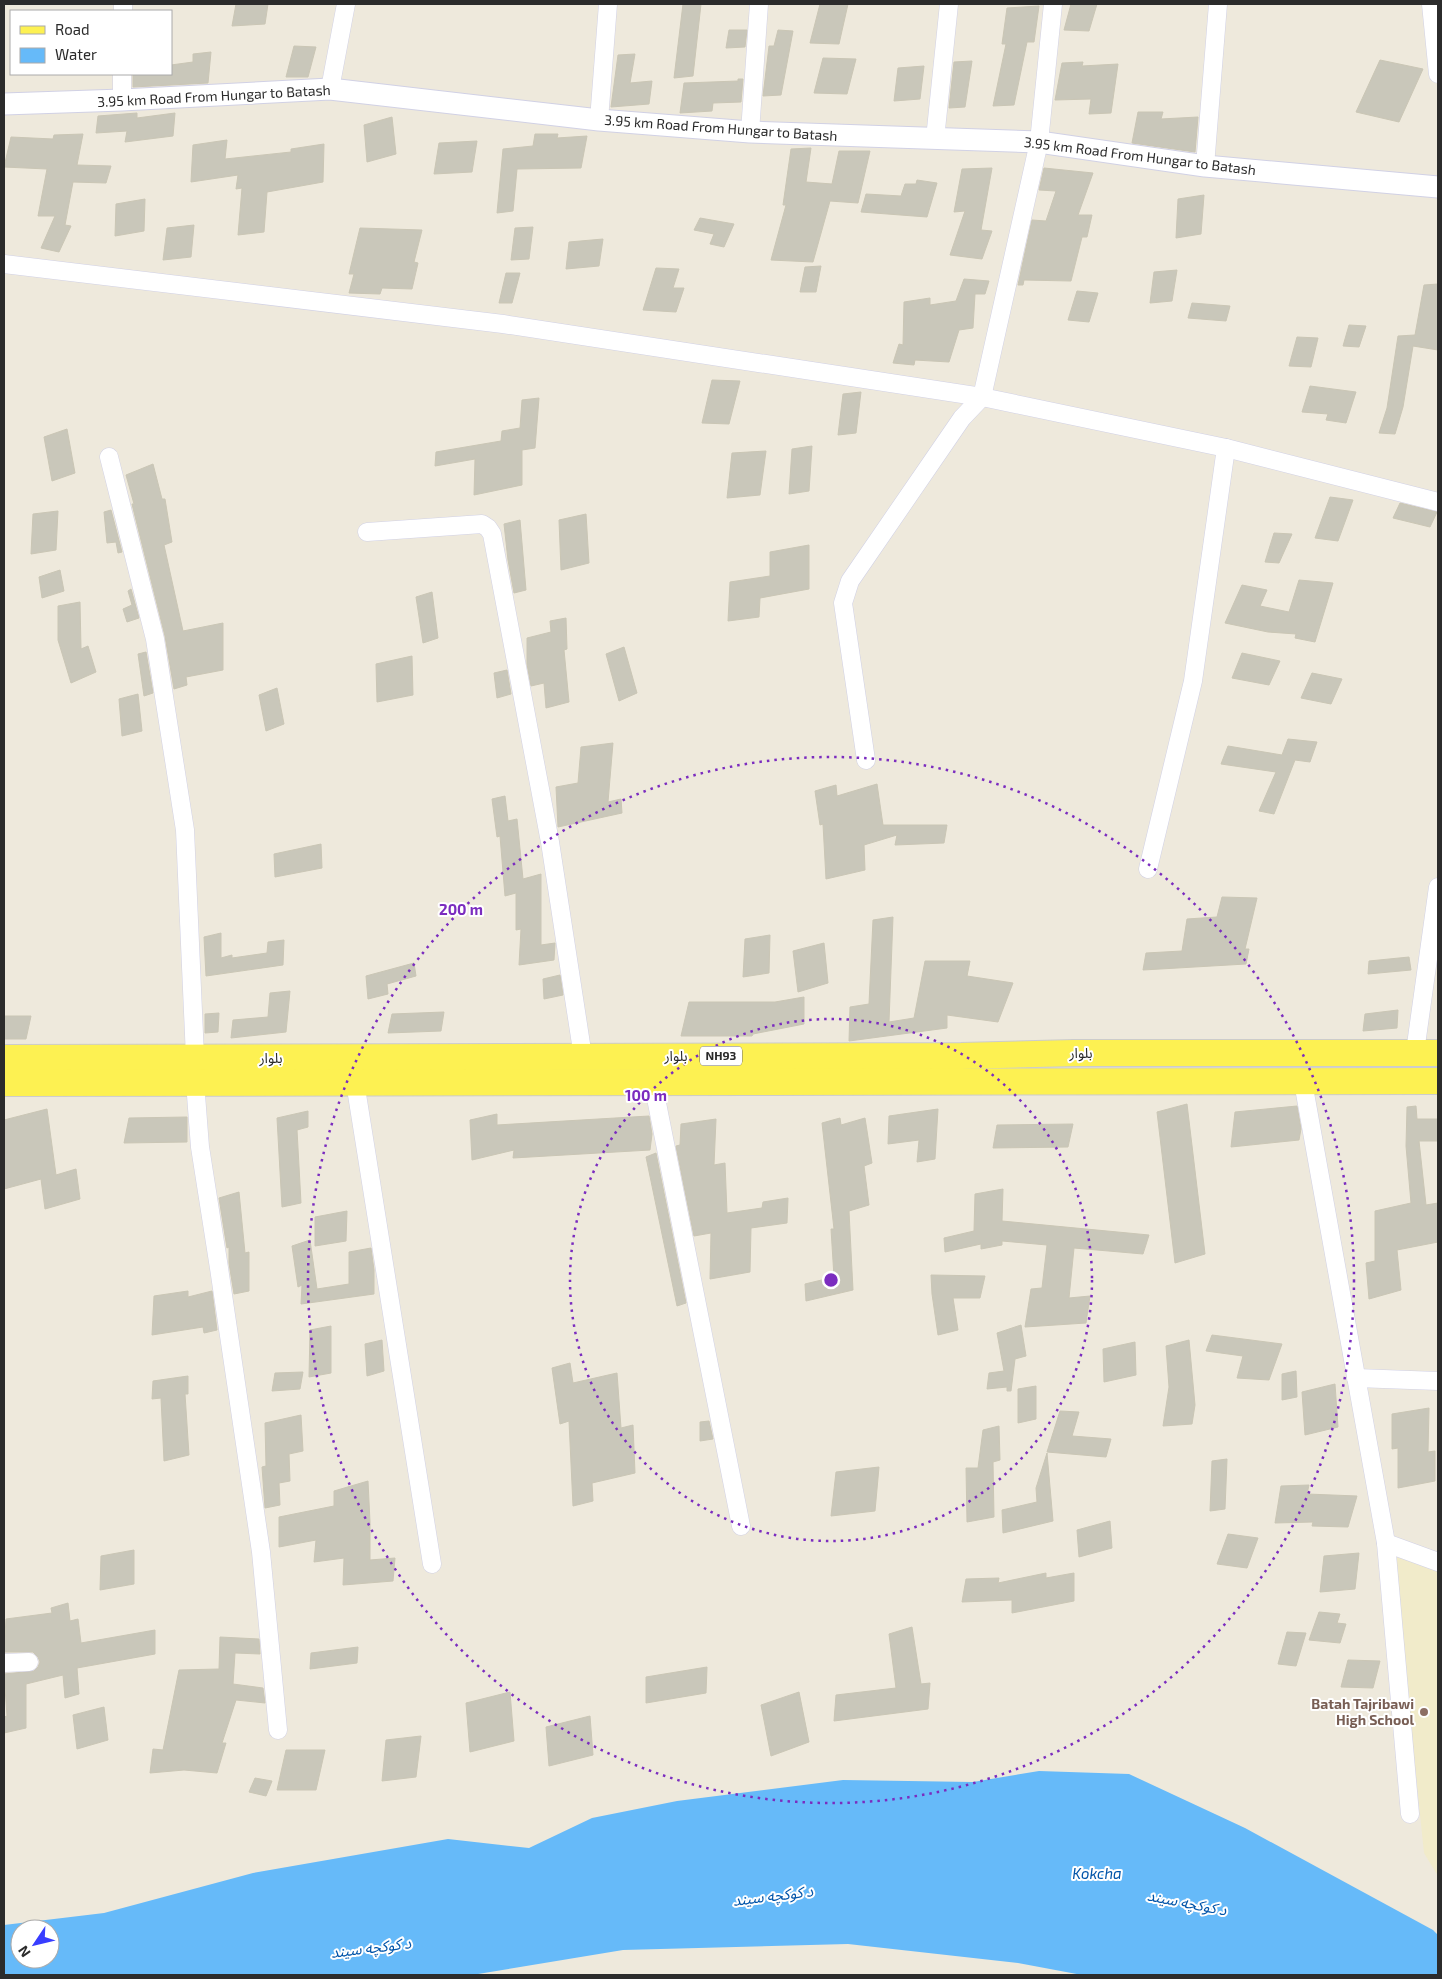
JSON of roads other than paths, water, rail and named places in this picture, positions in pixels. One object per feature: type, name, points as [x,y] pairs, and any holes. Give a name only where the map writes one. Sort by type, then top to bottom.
[{"type":"main road","points":[[1243,1053],[1245,1082]]},
{"type":"main road","name":"بلوار","points":[[4,1083],[195,1070],[584,1056],[1427,1053]]},
{"type":"main road","name":"بلوار","points":[[4,1058],[356,1082],[1438,1081]]},
{"type":"street","points":[[330,89],[346,4]]},
{"type":"street","points":[[599,120],[608,4]]},
{"type":"street","points":[[750,132],[760,4]]},
{"type":"street","points":[[935,139],[949,4]]},
{"type":"street","points":[[866,760],[843,603],[850,581],[962,418],[982,397],[1039,142],[1053,4]]},
{"type":"street","points":[[1205,166],[1218,4]]},
{"type":"street","points":[[1431,4],[1438,74]]},
{"type":"street","points":[[122,75],[122,100]]},
{"type":"street","name":"3.95 km Road From Hungar to Batash","points":[[4,104],[330,89],[599,120],[750,132],[1039,142],[1205,166],[1438,187]]},
{"type":"street","points":[[4,264],[503,324],[982,397],[1226,448],[1438,502]]},
{"type":"street","points":[[1148,869],[1193,681],[1226,448]]},
{"type":"street","points":[[110,457],[155,639],[185,830],[200,1147],[261,1552],[278,1730]]},
{"type":"street","points":[[367,532],[482,524],[492,534],[550,842],[584,1056]]},
{"type":"street","points":[[1427,1053],[1438,887]]},
{"type":"street","points":[[356,1082],[432,1564]]},
{"type":"street","points":[[1303,1082],[1386,1543],[1410,1814]]},
{"type":"street","points":[[654,1083],[741,1526]]},
{"type":"street","points":[[1356,1378],[1438,1380]]},
{"type":"street","points":[[1386,1543],[1438,1562]]},
{"type":"street","points":[[4,1663],[28,1662]]},
{"type":"water","name":"Kokcha","points":[[1039,1771],[1129,1774],[1245,1828],[1433,1930],[1438,1935],[1438,1975],[1082,1975],[1018,1963],[848,1944],[623,1950],[472,1975],[4,1975],[4,1925],[10,1924],[10,1969],[60,1969],[60,1919],[54,1919],[104,1913],[253,1873],[448,1839],[529,1848],[592,1818],[677,1801],[843,1780],[973,1782]]},
{"type":"place","name":"Batah Tajribawi High School","points":[[1424,1712]]},
{"type":"water label","name":"د کوکچه سیند","points":[[773,1896]]},
{"type":"water label","name":"د کوکچه سیند","points":[[1187,1903]]},
{"type":"water label","name":"د کوکچه سیند","points":[[371,1948]]}]
